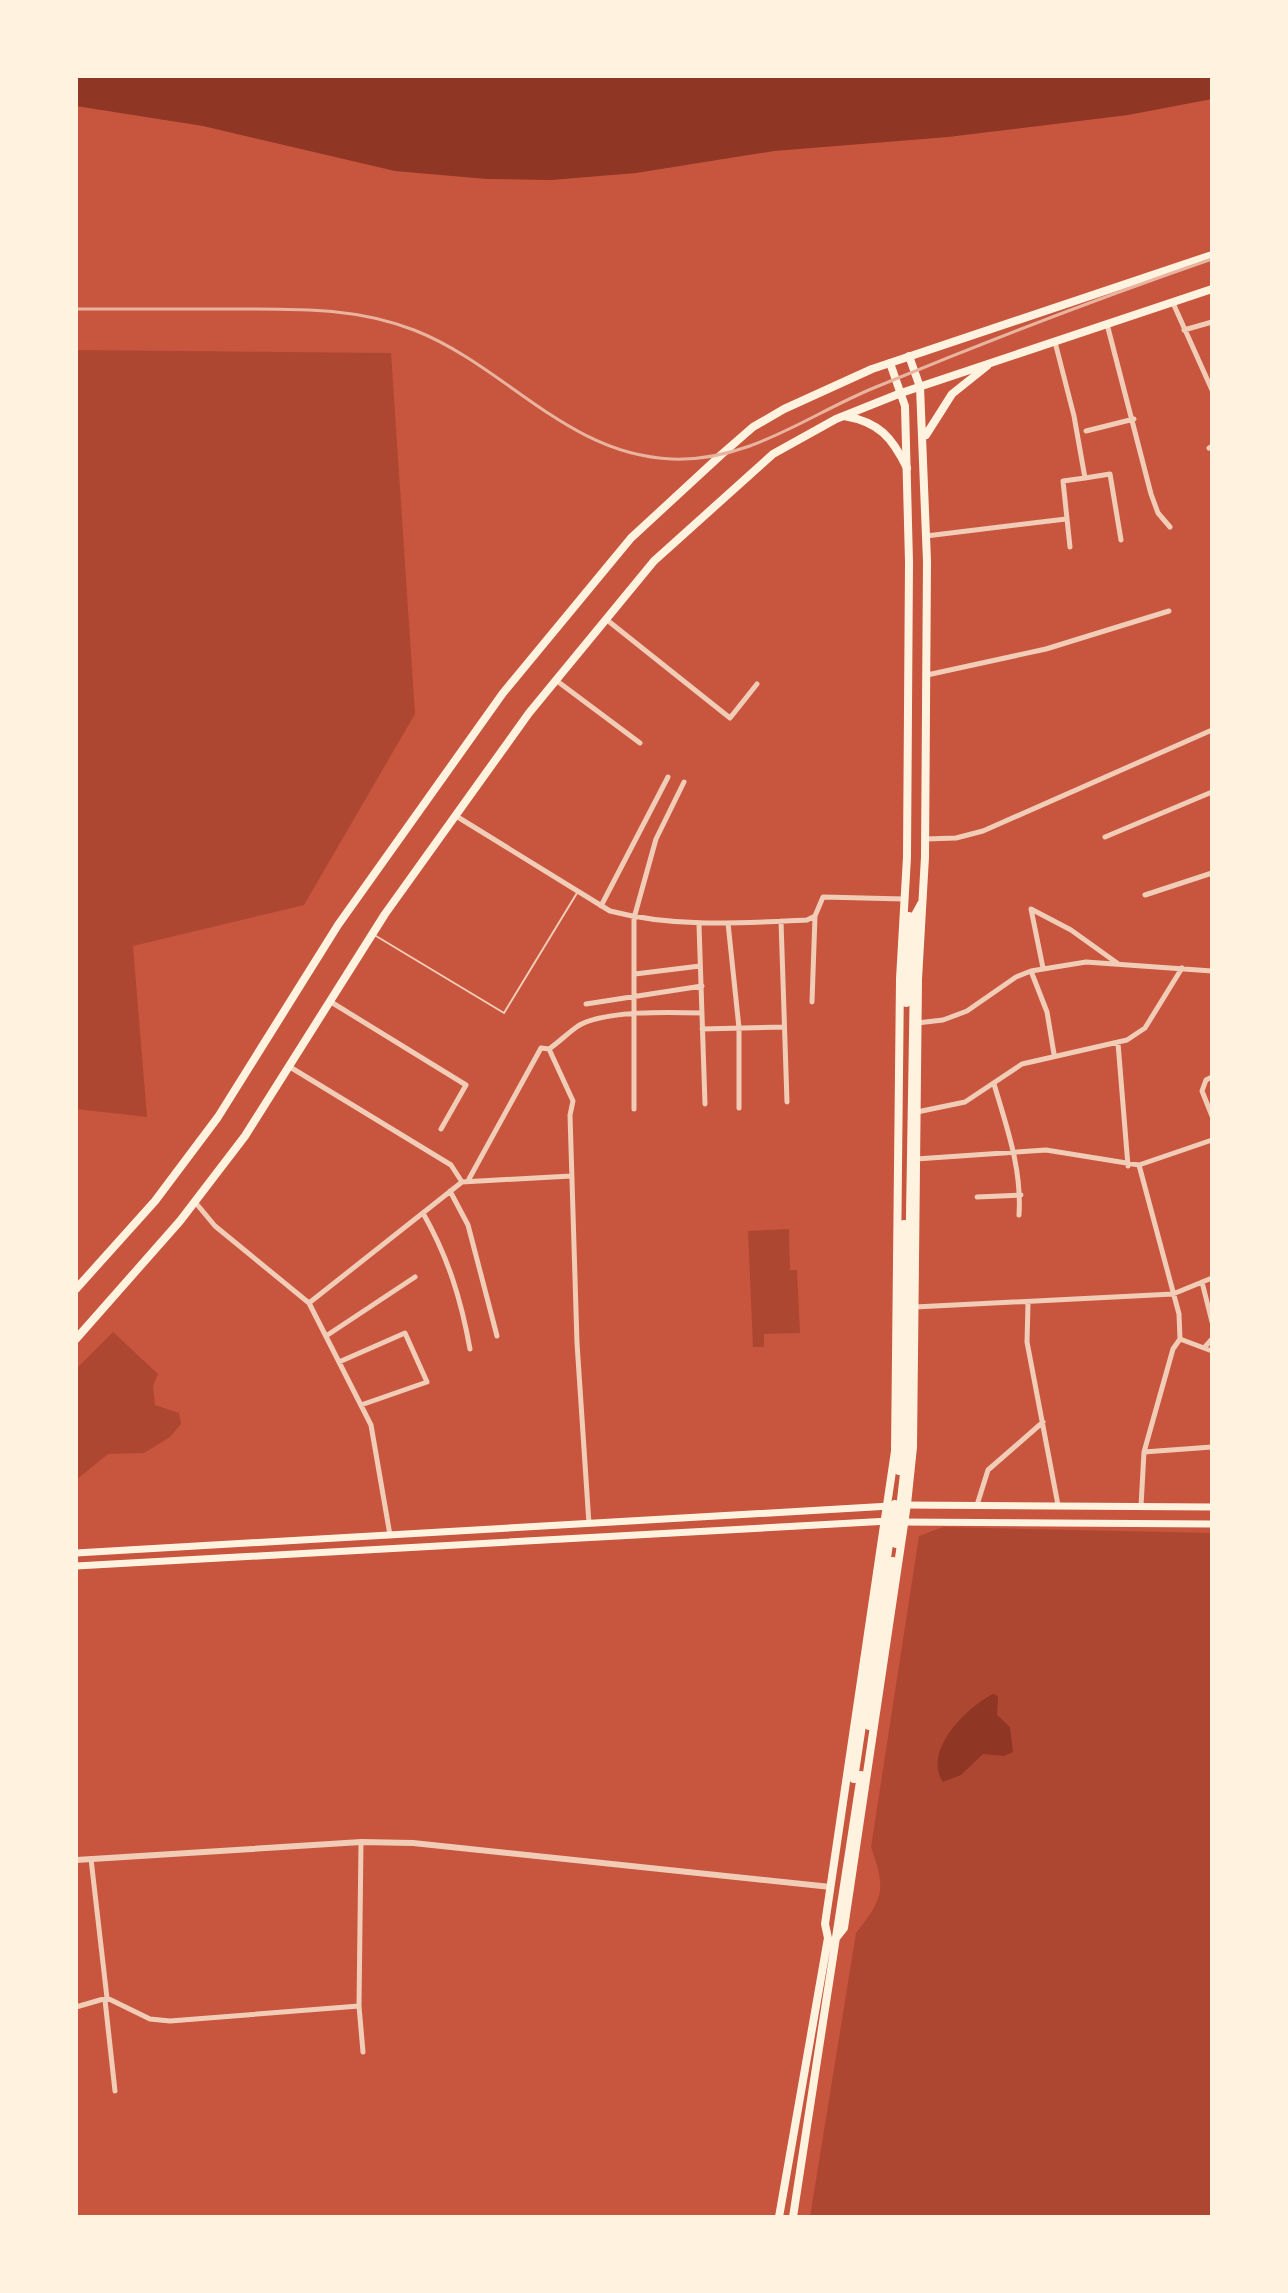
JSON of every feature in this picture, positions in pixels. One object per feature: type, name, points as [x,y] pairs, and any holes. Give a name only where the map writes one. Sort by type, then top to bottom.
[{"type":"main road","points":[[76,1289],[155,1201],[218,1117],[351,905],[503,693],[631,538],[753,427],[822,389],[909,356],[1212,255]]},
{"type":"main road","points":[[76,1339],[195,1202],[245,1136],[372,933],[557,681],[654,561],[773,454],[842,416],[901,393],[1212,289]]},
{"type":"main road","points":[[832,1938],[844,1928],[912,1458],[917,1023],[925,839],[926,536],[920,387],[909,356]]},
{"type":"main road","points":[[779,2217],[832,1938],[825,1924],[894,1458],[908,775],[907,468],[901,393],[890,363]]},
{"type":"main road","points":[[924,442],[936,415],[952,394],[991,363]]},
{"type":"main road","points":[[842,416],[861,419],[883,430],[896,445],[907,468]]},
{"type":"main road","points":[[904,899],[909,915],[907,1171]]},
{"type":"main road","points":[[793,2217],[885,1594],[900,1464],[915,915],[923,900]]},
{"type":"main road","points":[[894,1458],[912,1458]]},
{"type":"main road","points":[[76,1553],[907,1504],[1212,1507]]},
{"type":"main road","points":[[76,1566],[887,1521],[1212,1524]]},
{"type":"street","points":[[1173,302],[1212,390]]},
{"type":"street","points":[[1184,330],[1212,322]]},
{"type":"street","points":[[1107,323],[1151,494],[1158,513],[1170,527]]},
{"type":"street","points":[[1054,342],[1071,402],[1085,478]]},
{"type":"street","points":[[1086,431],[1134,419]]},
{"type":"street","points":[[1070,547],[1063,481],[1110,474],[1121,540]]},
{"type":"street","points":[[926,536],[1066,519]]},
{"type":"street","points":[[926,675],[1046,649],[1169,611]]},
{"type":"street","points":[[607,620],[730,718],[757,684]]},
{"type":"street","points":[[557,681],[640,743]]},
{"type":"street","points":[[925,839],[956,838],[983,831],[1212,730]]},
{"type":"street","points":[[601,906],[668,777]]},
{"type":"street","points":[[634,1109],[634,918],[656,839],[684,782]]},
{"type":"street","points":[[1105,837],[1212,792]]},
{"type":"street","points":[[456,816],[601,906],[634,918],[699,925],[807,920],[815,916]]},
{"type":"street","points":[[1145,895],[1212,873]]},
{"type":"street","points":[[812,1002],[815,916],[823,897],[904,899]]},
{"type":"street","points":[[1043,968],[1031,909],[1071,930],[1119,964]]},
{"type":"street","points":[[781,921],[787,1102]]},
{"type":"street","points":[[728,923],[739,1028],[739,1108]]},
{"type":"street","points":[[699,925],[705,1104]]},
{"type":"street","points":[[917,1023],[943,1020],[967,1011],[1016,977],[1043,968],[1086,962],[1212,971]]},
{"type":"street","points":[[635,974],[700,966]]},
{"type":"street","points":[[917,1112],[965,1102],[1022,1064],[1118,1043],[1145,1028],[1182,968]]},
{"type":"street","points":[[1031,971],[1047,1012],[1054,1055]]},
{"type":"street","points":[[586,1004],[702,986]]},
{"type":"street","points":[[331,1002],[466,1085],[441,1129]]},
{"type":"street","points":[[469,1179],[541,1048],[549,1049],[589,1022],[636,1015],[702,1013]]},
{"type":"street","points":[[702,1029],[784,1027]]},
{"type":"street","points":[[1118,1043],[1128,1166]]},
{"type":"street","points":[[549,1049],[573,1101],[570,1115],[571,1176],[577,1343],[589,1524]]},
{"type":"street","points":[[290,1067],[451,1165],[462,1182]]},
{"type":"street","points":[[1212,1077],[1206,1080],[1202,1091],[1212,1116]]},
{"type":"street","points":[[994,1084],[1014,1151],[1021,1195],[1019,1215]]},
{"type":"street","points":[[916,1159],[1014,1151],[1065,1151],[1128,1166],[1212,1140]]},
{"type":"street","points":[[1139,1165],[1173,1294],[1180,1339],[1173,1349],[1144,1452],[1141,1506]]},
{"type":"street","points":[[309,1303],[462,1182],[469,1179],[571,1176]]},
{"type":"street","points":[[450,1191],[468,1225],[497,1336]]},
{"type":"street","points":[[977,1197],[1021,1195]]},
{"type":"street","points":[[195,1202],[215,1226],[309,1303],[374,1434],[390,1535]]},
{"type":"street","points":[[423,1213],[443,1250],[457,1286],[470,1349]]},
{"type":"street","points":[[326,1336],[415,1277]]},
{"type":"street","points":[[915,1307],[1028,1304],[1173,1294],[1212,1278]]},
{"type":"street","points":[[1202,1282],[1212,1322]]},
{"type":"street","points":[[1028,1304],[1027,1342],[1058,1505]]},
{"type":"street","points":[[339,1362],[405,1333],[427,1382],[361,1405]]},
{"type":"street","points":[[1180,1339],[1212,1351]]},
{"type":"street","points":[[1204,1348],[1212,1339]]},
{"type":"street","points":[[977,1505],[988,1470],[1043,1422]]},
{"type":"street","points":[[1144,1452],[1212,1447]]},
{"type":"street","points":[[361,1842],[359,2006],[363,2052]]},
{"type":"street","points":[[76,1860],[361,1842],[413,1843],[831,1887]]},
{"type":"street","points":[[91,1859],[115,2091]]},
{"type":"street","points":[[76,2007],[106,1999],[150,2019],[170,2021],[359,2006]]},
{"type":"lane","points":[[372,933],[504,1013],[578,892]]},
{"type":"shaded area","points":[[76,76],[1212,76],[1212,99],[1128,115],[948,137],[774,151],[636,173],[551,180],[487,179],[395,171],[203,126],[76,106]]},
{"type":"shaded area","points":[[76,350],[391,353],[415,714],[304,905],[133,946],[147,1117],[76,1109]]},
{"type":"shaded area","points":[[789,1229],[790,1270],[797,1270],[800,1333],[764,1334],[764,1347],[753,1347],[748,1231]]},
{"type":"shaded area","points":[[113,1332],[158,1374],[153,1386],[155,1405],[179,1413],[181,1424],[170,1437],[144,1453],[108,1454],[76,1480],[76,1369]]},
{"type":"shaded area","points":[[943,1527],[1212,1533],[1212,2217],[810,2217],[856,1933],[880,1893],[879,1874],[871,1847],[919,1536]]},
{"type":"shaded area","points":[[993,1694],[998,1696],[997,1715],[1010,1727],[1013,1752],[1004,1756],[983,1754],[961,1775],[943,1782],[938,1770],[938,1757],[950,1731],[971,1709]]},
{"type":"railway","points":[[76,309],[303,310],[348,313],[392,322],[447,346],[568,426],[600,442],[635,454],[672,459],[700,458],[753,445],[918,370],[1212,259]]}]
